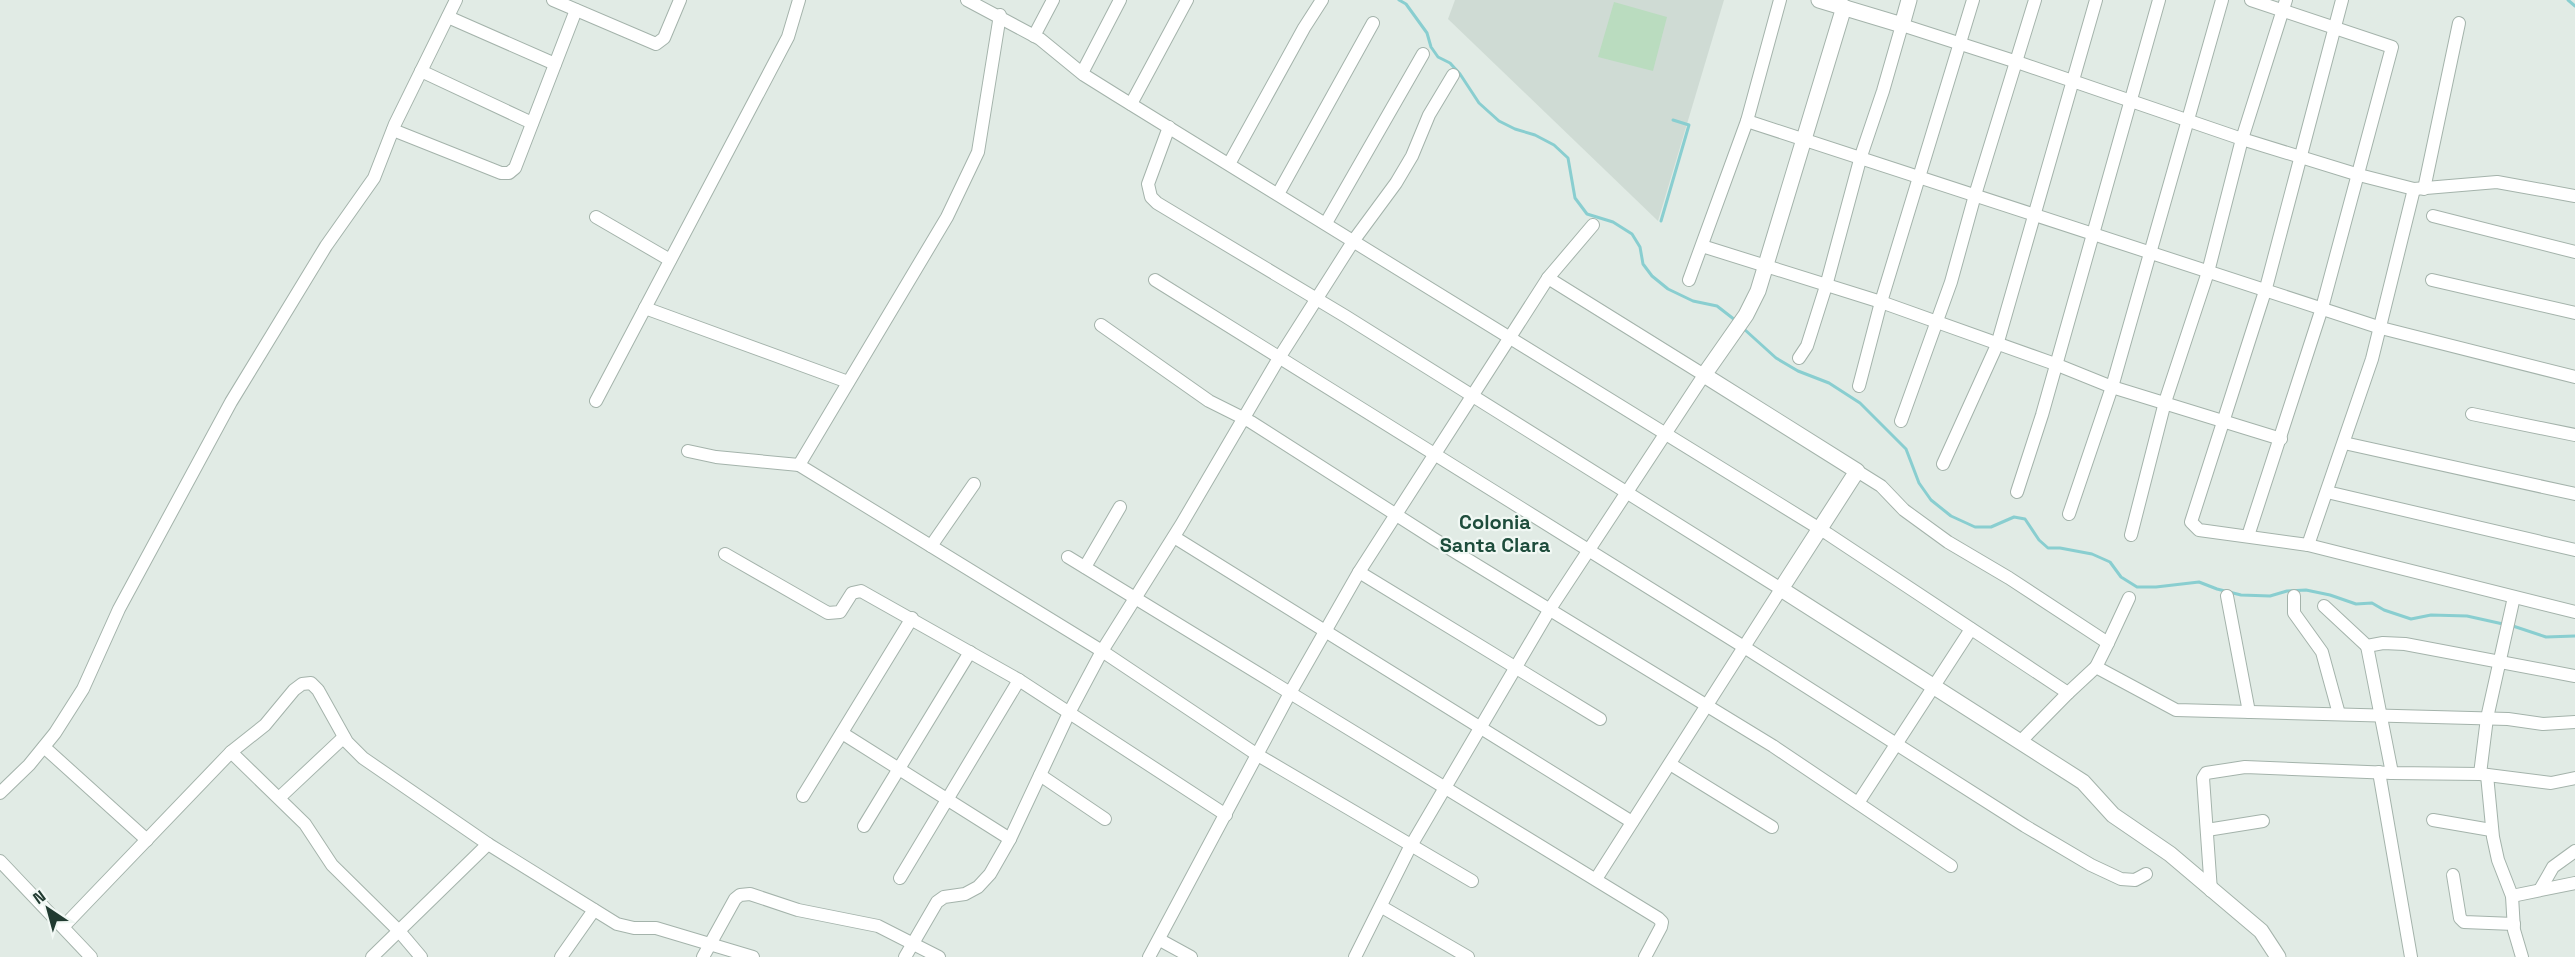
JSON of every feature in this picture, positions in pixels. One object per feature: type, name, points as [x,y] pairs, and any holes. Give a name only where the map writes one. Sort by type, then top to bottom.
[{"type":"street","points":[[0,793],[44,747],[83,689],[119,609],[231,402],[326,246],[374,178],[393,130],[456,0]]},
{"type":"street","points":[[553,0],[657,44],[664,38],[680,0]]},
{"type":"street","points":[[596,402],[788,37],[799,0]]},
{"type":"street","points":[[967,0],[988,4],[1082,73],[1820,529],[2068,693]]},
{"type":"street","points":[[1034,36],[1053,0]]},
{"type":"street","points":[[1082,73],[1119,0]]},
{"type":"street","points":[[1131,104],[1187,0]]},
{"type":"street","points":[[1229,164],[1304,28],[1322,0]]},
{"type":"street","points":[[1689,280],[1748,120],[1780,0]]},
{"type":"street","points":[[1819,0],[1845,3],[1902,25],[2017,62],[2131,103],[2359,175],[2419,189],[2497,182],[2575,196]]},
{"type":"street","points":[[1799,358],[1807,346],[1826,286],[1861,156],[1883,91],[1909,0]]},
{"type":"street","points":[[1859,386],[1881,302],[1973,0]]},
{"type":"street","points":[[1901,421],[1938,322],[2035,0]]},
{"type":"street","points":[[1942,464],[1997,345],[2096,0]]},
{"type":"street","points":[[2017,492],[2159,0]]},
{"type":"street","points":[[2069,514],[2112,387],[2222,0]]},
{"type":"street","points":[[2248,536],[2322,308],[2391,47],[2334,27],[2285,5],[2251,0]]},
{"type":"street","points":[[2342,0],[2265,288],[2191,522],[2199,530],[2308,545],[2575,612]]},
{"type":"street","points":[[1355,957],[1411,845],[1550,609],[1739,325],[1758,291],[1845,3]]},
{"type":"street","points":[[2131,535],[2165,402],[2208,272],[2242,139],[2285,5]]},
{"type":"street","points":[[393,130],[501,173],[509,173],[515,168],[576,10]]},
{"type":"street","points":[[799,465],[947,217],[978,152],[1000,15]]},
{"type":"street","points":[[448,16],[555,64]]},
{"type":"street","points":[[1278,194],[1373,23]]},
{"type":"street","points":[[2308,545],[2381,328],[2419,189],[2459,23]]},
{"type":"street","points":[[1326,224],[1423,54]]},
{"type":"street","points":[[421,72],[532,123]]},
{"type":"street","points":[[904,957],[937,902],[944,897],[965,894],[978,887],[990,874],[1010,839],[1069,713],[1102,651],[1174,537],[1316,299],[1354,240],[1396,183],[1412,156],[1429,115],[1453,75]]},
{"type":"street","points":[[1748,120],[2381,328],[2575,377]]},
{"type":"street","points":[[1169,127],[1148,184],[1151,197],[1157,203],[1627,492],[2083,782],[2113,814],[2170,854],[2261,931],[2278,957]]},
{"type":"street","points":[[596,216],[670,260]]},
{"type":"street","points":[[2433,216],[2575,252]]},
{"type":"street","points":[[1149,957],[1290,693],[1359,572],[1548,278],[1593,225]]},
{"type":"street","points":[[1702,246],[1881,302],[2055,364],[2112,387],[2281,439]]},
{"type":"street","points":[[1548,278],[1881,486],[1904,510],[1948,542],[2009,578],[2108,643]]},
{"type":"street","points":[[1155,280],[1744,647],[1895,745],[2091,865],[2121,879],[2135,880],[2146,874]]},
{"type":"street","points":[[2432,280],[2575,313]]},
{"type":"street","points":[[645,308],[848,382]]},
{"type":"street","points":[[1101,325],[1209,400],[1245,419],[1707,705],[1951,866]]},
{"type":"street","points":[[2472,414],[2575,435]]},
{"type":"street","points":[[2344,443],[2575,494]]},
{"type":"street","points":[[688,451],[716,457],[799,465],[1102,651],[1258,755],[1472,881]]},
{"type":"street","points":[[1596,879],[1857,471]]},
{"type":"street","points":[[931,546],[974,484]]},
{"type":"street","points":[[2327,492],[2575,550]]},
{"type":"street","points":[[1086,567],[1120,507]]},
{"type":"street","points":[[1174,537],[1632,822]]},
{"type":"street","points":[[725,554],[828,612],[840,612],[856,590],[861,591],[1019,680],[1226,816]]},
{"type":"street","points":[[1068,557],[1596,879],[1662,922],[1646,957]]},
{"type":"street","points":[[1359,572],[1600,719]]},
{"type":"street","points":[[2227,596],[2249,712]]},
{"type":"street","points":[[2294,596],[2294,613],[2322,652],[2339,714]]},
{"type":"street","points":[[2514,597],[2487,718],[2483,775],[2491,830],[2498,860],[2512,896],[2514,924],[2522,957]]},
{"type":"street","points":[[2021,741],[2096,668],[2129,598]]},
{"type":"street","points":[[2324,606],[2367,646],[2392,772]]},
{"type":"street","points":[[803,796],[912,618]]},
{"type":"street","points":[[1858,803],[1971,629]]},
{"type":"street","points":[[2367,646],[2383,643],[2405,644],[2575,676]]},
{"type":"street","points":[[864,826],[970,652]]},
{"type":"street","points":[[2096,668],[2176,710],[2487,718],[2543,724],[2575,722]]},
{"type":"street","points":[[900,878],[1019,680]]},
{"type":"street","points":[[63,927],[231,752],[265,726],[294,690],[302,684],[311,683],[318,690],[344,736],[363,758],[488,844],[594,910],[617,924],[634,928],[656,928],[753,957]]},
{"type":"street","points":[[842,733],[1010,839]]},
{"type":"street","points":[[279,798],[344,736]]},
{"type":"street","points":[[44,747],[147,840]]},
{"type":"street","points":[[231,752],[305,824],[332,865],[399,931],[421,957]]},
{"type":"street","points":[[1670,764],[1772,826]]},
{"type":"street","points":[[2211,891],[2203,778],[2206,773],[2245,767],[2483,775],[2550,783],[2575,778]]},
{"type":"street","points":[[2379,772],[2411,957]]},
{"type":"street","points":[[1040,775],[1106,819]]},
{"type":"street","points":[[2433,820],[2491,830]]},
{"type":"street","points":[[2207,830],[2263,821]]},
{"type":"street","points":[[372,957],[488,844]]},
{"type":"street","points":[[2541,888],[2553,867],[2575,851]]},
{"type":"street","points":[[0,861],[91,957]]},
{"type":"street","points":[[2453,875],[2460,918],[2464,922],[2514,924]]},
{"type":"street","points":[[2512,896],[2541,888],[2575,883]]},
{"type":"street","points":[[703,957],[708,944],[735,898],[750,894],[798,910],[878,926],[939,957]]},
{"type":"street","points":[[1382,907],[1468,957]]},
{"type":"street","points":[[561,957],[594,910]]},
{"type":"street","points":[[1160,940],[1191,957]]},
{"type":"shaded area","points":[[1455,0],[1724,0],[1658,221],[1448,19]]},
{"type":"green space","points":[[1614,2],[1667,17],[1653,71],[1598,57]]},
{"type":"waterway","points":[[1399,0],[1406,4],[1427,33],[1431,47],[1438,57],[1450,63],[1460,74],[1479,103],[1499,121],[1554,145],[1568,158],[1575,198],[1587,214],[1613,222],[1632,234],[1640,247],[1643,264],[1652,276],[1668,289],[1693,301],[1717,306],[1735,320]]},
{"type":"waterway","points":[[2568,0],[2575,6]]},
{"type":"waterway","points":[[1661,221],[1689,125],[1673,120]]},
{"type":"waterway","points":[[1744,329],[1776,358],[1798,371],[1829,383],[1860,403],[1906,449],[1919,483],[1931,500],[1951,516],[1975,527],[1991,527],[2014,517],[2025,519],[2039,540],[2048,548],[2092,554],[2110,562],[2121,577],[2137,587],[2199,582],[2241,595],[2270,596],[2287,591],[2306,590],[2356,604],[2372,603],[2384,610],[2411,619],[2431,615],[2467,616],[2503,624]]},
{"type":"waterway","points":[[2510,625],[2546,637],[2575,636]]},
{"type":"district","name":"Colonia Santa Clara","points":[[1495,534]]}]
